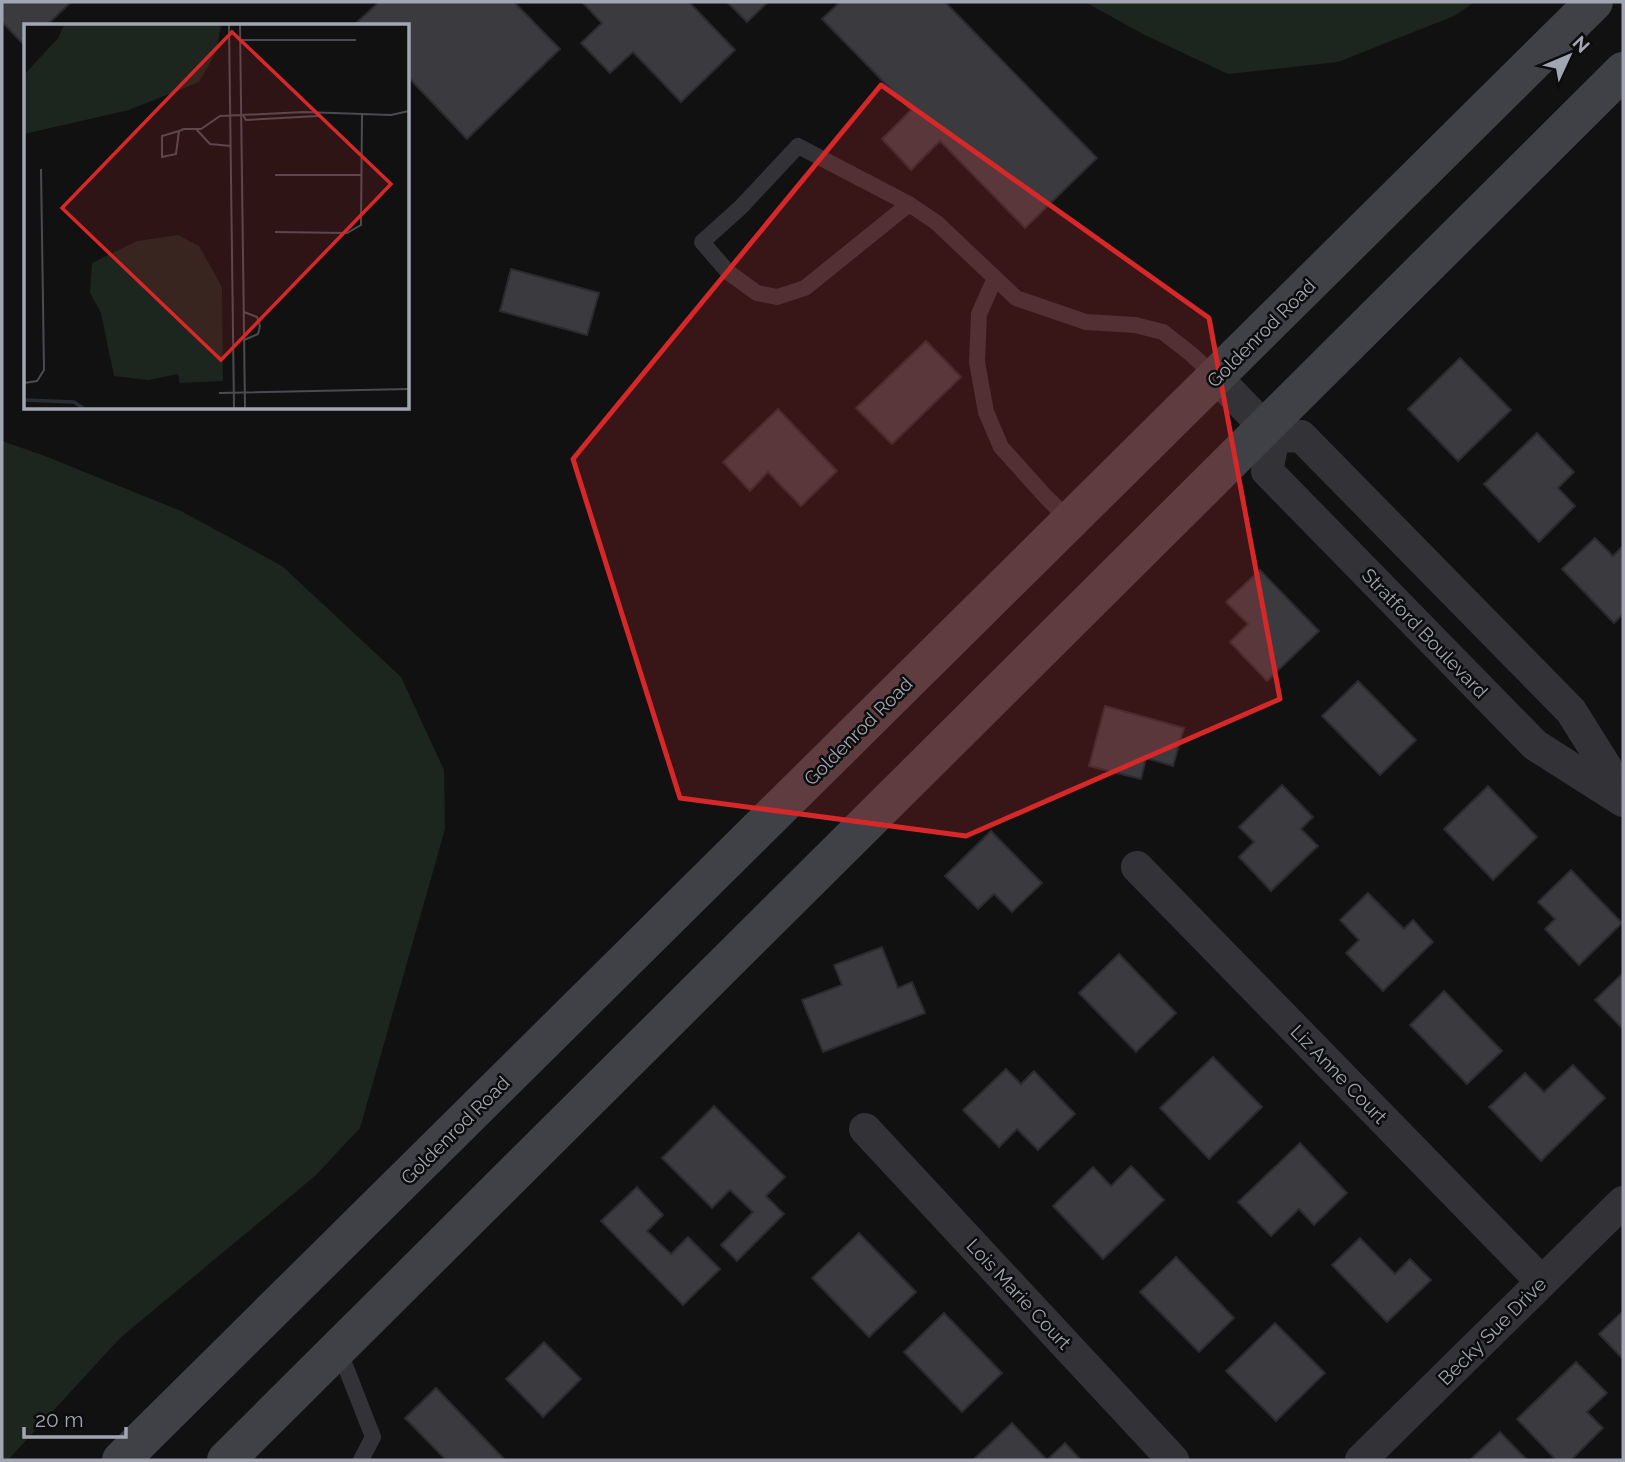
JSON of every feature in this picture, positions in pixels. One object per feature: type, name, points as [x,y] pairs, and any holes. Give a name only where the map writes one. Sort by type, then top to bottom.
[{"type":"main road","name":"Goldenrod Road","points":[[121,1460],[1594,2]]},
{"type":"main road","points":[[226,1460],[1269,433],[1622,68]]},
{"type":"street","points":[[1216,377],[1269,433],[1301,436],[1571,710],[1623,794]]},
{"type":"street","name":"Stratford Boulevard","points":[[1269,433],[1267,471],[1535,745],[1623,801]]},
{"type":"street","name":"Liz Anne Court","points":[[1137,867],[1542,1282]]},
{"type":"street","name":"Lois Marie Court","points":[[865,1129],[1173,1460]]},
{"type":"street","name":"Becky Sue Drive","points":[[1361,1460],[1623,1202]]},
{"type":"lane","points":[[909,204],[805,288],[778,297],[757,293],[728,272],[702,242],[741,207],[798,146],[909,204],[937,223],[1016,298],[1086,322],[1135,325],[1163,332],[1216,377]]},
{"type":"lane","points":[[995,278],[979,314],[977,362],[986,412],[1001,447],[1070,521]]},
{"type":"lane","points":[[338,1348],[373,1437],[361,1460]]},
{"type":"highlighted area","points":[[881,85],[1209,318],[1280,699],[966,836],[680,798],[573,459]]},
{"type":"shaded area","points":[[1085,2],[1475,2],[1454,16],[1338,62],[1228,74],[1143,34]]},
{"type":"shaded area","points":[[2,441],[181,511],[282,566],[401,677],[444,770],[445,829],[360,1128],[315,1176],[120,1338],[8,1460],[2,1460]]},
{"type":"building","points":[[2,2],[71,2],[48,24],[24,24],[24,45],[2,22]]},
{"type":"building","points":[[379,2],[514,2],[560,49],[467,139],[410,79],[410,24],[356,23]]},
{"type":"building","points":[[582,2],[689,2],[735,50],[681,102],[633,52],[610,73],[581,43],[602,23]]},
{"type":"building","points":[[727,2],[768,2],[747,22]]},
{"type":"building","points":[[840,2],[945,2],[1097,158],[1025,228],[940,141],[911,170],[882,139],[911,110],[822,19]]},
{"type":"building","points":[[511,269],[599,293],[587,335],[500,311]]},
{"type":"building","points":[[926,341],[961,377],[892,444],[856,408]]},
{"type":"building","points":[[1460,358],[1511,410],[1458,461],[1408,409]]},
{"type":"building","points":[[778,409],[837,471],[801,506],[768,472],[750,491],[723,462]]},
{"type":"building","points":[[1537,433],[1574,472],[1558,488],[1575,506],[1539,542],[1484,484]]},
{"type":"building","points":[[1595,538],[1613,556],[1623,546],[1623,614],[1614,623],[1562,569]]},
{"type":"building","points":[[1260,570],[1319,631],[1267,681],[1230,642],[1248,624],[1226,602]]},
{"type":"building","points":[[1358,681],[1416,740],[1380,775],[1322,716]]},
{"type":"building","points":[[1105,706],[1184,728],[1173,766],[1146,758],[1141,779],[1089,766]]},
{"type":"building","points":[[1282,785],[1313,817],[1301,829],[1318,846],[1271,891],[1239,857],[1254,842],[1239,827]]},
{"type":"building","points":[[1488,786],[1537,837],[1493,880],[1444,829]]},
{"type":"building","points":[[991,831],[1042,883],[1012,912],[994,894],[978,909],[945,876]]},
{"type":"building","points":[[1571,870],[1622,923],[1579,965],[1545,929],[1555,919],[1538,902]]},
{"type":"building","points":[[1368,893],[1404,929],[1413,920],[1433,942],[1383,991],[1346,953],[1359,940],[1340,920]]},
{"type":"building","points":[[882,947],[898,988],[912,982],[925,1013],[823,1052],[802,1000],[842,985],[834,965]]},
{"type":"building","points":[[1119,954],[1176,1013],[1136,1052],[1079,993]]},
{"type":"building","points":[[1623,973],[1623,1029],[1595,1000]]},
{"type":"building","points":[[1444,991],[1502,1051],[1467,1084],[1410,1025]]},
{"type":"building","points":[[1213,1057],[1262,1107],[1209,1159],[1160,1108]]},
{"type":"building","points":[[1573,1065],[1605,1098],[1541,1161],[1489,1107],[1525,1073],[1544,1092]]},
{"type":"building","points":[[1006,1069],[1021,1084],[1034,1071],[1075,1114],[1038,1150],[1017,1129],[999,1147],[963,1110]]},
{"type":"building","points":[[714,1106],[785,1177],[766,1196],[784,1214],[737,1261],[721,1245],[753,1212],[730,1190],[712,1208],[662,1158]]},
{"type":"building","points":[[1300,1143],[1347,1193],[1314,1225],[1299,1209],[1271,1236],[1238,1202]]},
{"type":"building","points":[[1131,1166],[1164,1200],[1103,1259],[1053,1206],[1093,1167],[1111,1186]]},
{"type":"building","points":[[637,1187],[663,1215],[647,1231],[671,1254],[688,1237],[720,1269],[683,1305],[601,1221]]},
{"type":"building","points":[[859,1233],[916,1292],[869,1337],[812,1278]]},
{"type":"building","points":[[1360,1238],[1395,1274],[1410,1259],[1431,1280],[1387,1322],[1332,1265]]},
{"type":"building","points":[[1176,1257],[1234,1318],[1199,1352],[1140,1292]]},
{"type":"building","points":[[1623,1311],[1623,1359],[1599,1334]]},
{"type":"building","points":[[944,1313],[1002,1373],[962,1412],[904,1352]]},
{"type":"building","points":[[1275,1323],[1325,1373],[1276,1421],[1226,1371]]},
{"type":"building","points":[[544,1342],[581,1379],[543,1417],[506,1379]]},
{"type":"building","points":[[1576,1362],[1607,1393],[1587,1412],[1603,1428],[1571,1460],[1556,1460],[1517,1419]]},
{"type":"building","points":[[436,1388],[505,1460],[446,1460],[405,1418]]},
{"type":"building","points":[[1012,1423],[1047,1460],[973,1460]]},
{"type":"building","points":[[1500,1432],[1527,1460],[1470,1460]]},
{"type":"building","points":[[1065,1443],[1081,1460],[1047,1460]]}]
